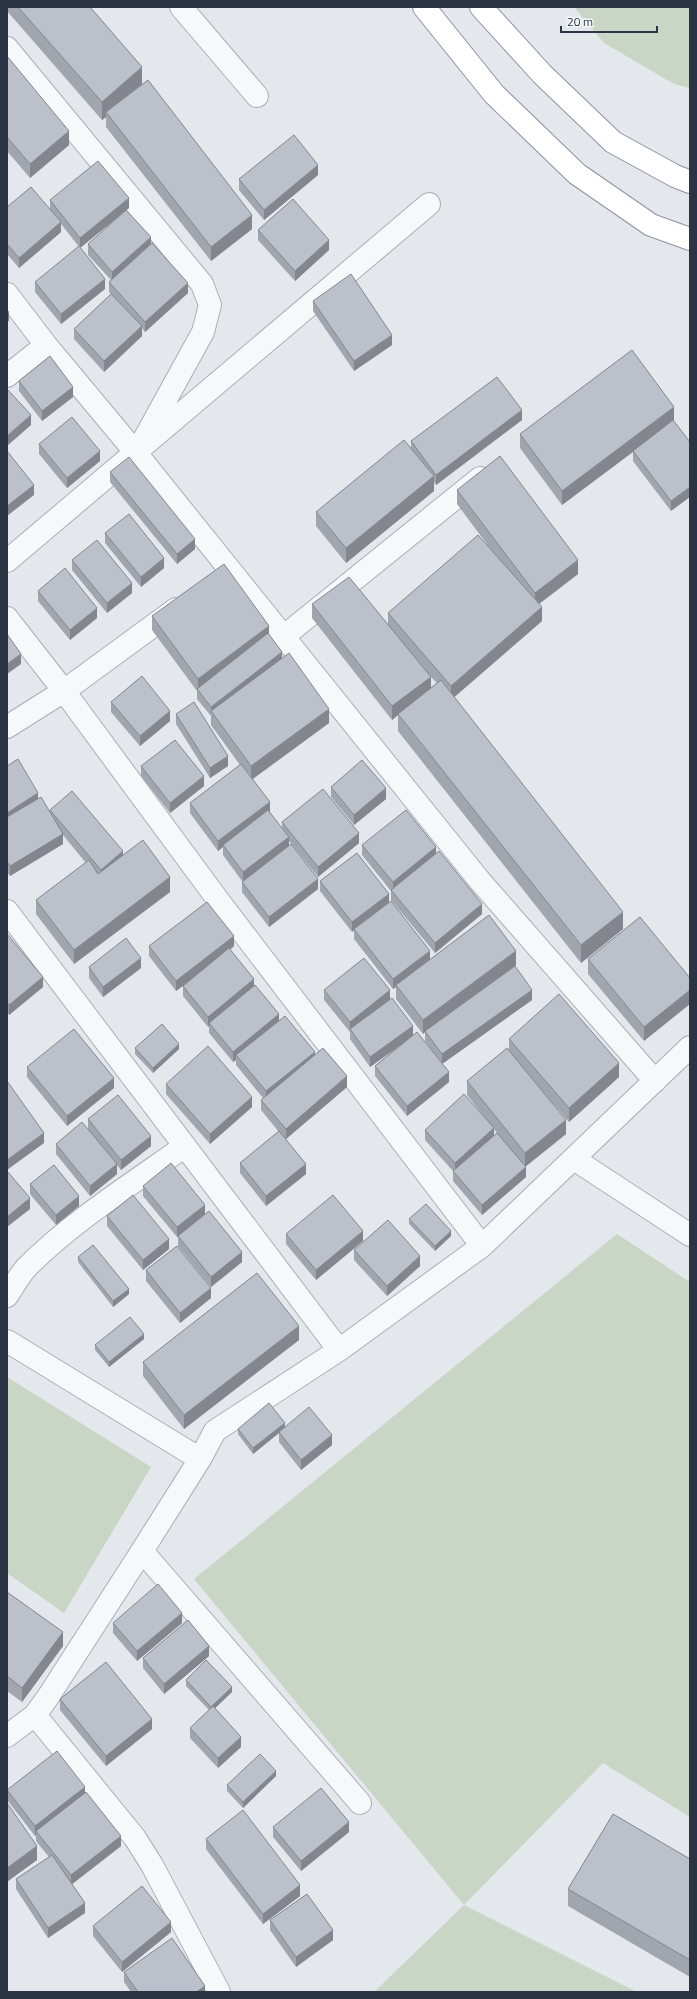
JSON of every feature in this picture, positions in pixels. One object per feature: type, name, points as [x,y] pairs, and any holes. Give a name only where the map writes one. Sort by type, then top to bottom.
[{"type":"highway","points":[[424,7],[494,94],[577,174],[651,225],[690,239]]},
{"type":"highway","points":[[481,7],[542,74],[613,142],[675,176],[690,182]]},
{"type":"street","points":[[181,7],[257,96]]},
{"type":"street","points":[[7,48],[202,284],[207,294],[210,305],[203,332],[136,453]]},
{"type":"street","points":[[7,561],[429,204]]},
{"type":"street","points":[[7,294],[46,345],[230,569],[480,881],[655,1081]]},
{"type":"street","points":[[7,376],[46,345]]},
{"type":"street","points":[[283,637],[484,474]]},
{"type":"street","points":[[211,583],[230,569]]},
{"type":"street","points":[[7,727],[64,691],[192,597]]},
{"type":"street","points":[[7,618],[64,691],[218,900],[482,1246]]},
{"type":"street","points":[[8,915],[339,1350]]},
{"type":"street","points":[[7,1736],[35,1715],[142,1551],[200,1459],[215,1431],[339,1350],[482,1246],[690,1047]]},
{"type":"street","points":[[7,1296],[25,1269],[55,1242],[103,1204],[185,1146]]},
{"type":"street","points":[[574,1159],[690,1235]]},
{"type":"street","points":[[7,1341],[200,1459]]},
{"type":"street","points":[[142,1551],[360,1803]]},
{"type":"street","points":[[35,1715],[135,1838],[152,1865],[219,1992]]},
{"type":"green space","points":[[574,7],[690,7],[690,88],[674,84],[604,43]]},
{"type":"green space","points":[[617,1234],[690,1282],[690,1817],[603,1763],[464,1905],[194,1579]]},
{"type":"green space","points":[[7,1377],[151,1467],[64,1613],[7,1573]]},
{"type":"green space","points":[[464,1905],[637,1992],[374,1992]]},
{"type":"building","points":[[18,7],[90,7],[142,67],[102,102]]},
{"type":"building","points":[[7,56],[69,131],[30,164],[7,137]]},
{"type":"building","points":[[148,80],[252,215],[211,247],[106,112]]},
{"type":"building","points":[[294,135],[318,165],[264,210],[239,179]]},
{"type":"building","points":[[98,161],[129,198],[80,238],[50,200]]},
{"type":"building","points":[[31,187],[61,222],[19,258],[7,244],[7,207]]},
{"type":"building","points":[[293,199],[329,240],[295,271],[258,230]]},
{"type":"building","points":[[126,210],[151,237],[112,272],[88,244]]},
{"type":"building","points":[[152,243],[188,283],[145,322],[109,282]]},
{"type":"building","points":[[79,246],[105,279],[61,314],[35,282]]},
{"type":"building","points":[[351,274],[392,335],[354,361],[313,301]]},
{"type":"building","points":[[111,294],[142,326],[104,361],[74,329]]},
{"type":"building","points":[[632,350],[674,407],[562,491],[520,434]]},
{"type":"building","points":[[50,356],[73,387],[42,411],[19,381]]},
{"type":"building","points":[[497,377],[522,410],[436,475],[411,441]]},
{"type":"building","points":[[8,390],[31,415],[7,436],[7,391]]},
{"type":"building","points":[[72,417],[100,451],[67,478],[39,444]]},
{"type":"building","points":[[673,420],[690,442],[690,487],[671,501],[633,451]]},
{"type":"building","points":[[404,440],[434,476],[346,548],[316,512]]},
{"type":"building","points":[[7,451],[34,485],[7,506]]},
{"type":"building","points":[[500,456],[578,560],[535,593],[457,490]]},
{"type":"building","points":[[129,457],[195,539],[177,554],[110,472]]},
{"type":"building","points":[[129,514],[164,558],[141,577],[105,533]]},
{"type":"building","points":[[478,535],[542,607],[451,686],[388,613]]},
{"type":"building","points":[[97,540],[132,583],[107,603],[72,560]]},
{"type":"building","points":[[224,564],[269,626],[198,679],[152,616]]},
{"type":"building","points":[[65,568],[97,608],[70,630],[38,591]]},
{"type":"building","points":[[349,577],[431,677],[392,706],[312,604]]},
{"type":"building","points":[[268,633],[282,652],[211,707],[197,689]]},
{"type":"building","points":[[7,634],[21,654],[7,664]]},
{"type":"building","points":[[289,653],[329,709],[251,766],[211,711]]},
{"type":"building","points":[[142,676],[170,711],[140,736],[111,702]]},
{"type":"building","points":[[441,680],[623,912],[581,945],[398,714]]},
{"type":"building","points":[[194,702],[228,756],[210,768],[176,714]]},
{"type":"building","points":[[175,740],[204,776],[170,803],[141,766]]},
{"type":"building","points":[[18,759],[38,793],[7,813],[7,766]]},
{"type":"building","points":[[362,760],[386,788],[354,815],[331,787]]},
{"type":"building","points":[[241,764],[270,802],[218,841],[190,803]]},
{"type":"building","points":[[323,789],[359,833],[318,867],[282,822]]},
{"type":"building","points":[[72,791],[123,851],[101,870],[50,810]]},
{"type":"building","points":[[41,797],[63,834],[10,866],[7,862],[7,817]]},
{"type":"building","points":[[268,810],[289,837],[243,872],[223,845]]},
{"type":"building","points":[[406,810],[436,847],[393,882],[362,845]]},
{"type":"building","points":[[143,840],[170,877],[74,950],[36,900],[89,860],[98,874]]},
{"type":"building","points":[[291,844],[318,879],[269,917],[242,882]]},
{"type":"building","points":[[439,851],[482,904],[435,943],[391,890]]},
{"type":"building","points":[[357,853],[389,894],[352,922],[320,881]]},
{"type":"building","points":[[391,901],[430,951],[393,979],[354,929]]},
{"type":"building","points":[[207,902],[234,936],[176,981],[149,946]]},
{"type":"building","points":[[489,915],[516,951],[423,1020],[396,985]]},
{"type":"building","points":[[640,917],[690,978],[690,990],[644,1027],[588,959]]},
{"type":"building","points":[[7,934],[43,977],[9,1005],[7,1002]]},
{"type":"building","points":[[126,938],[141,958],[103,987],[89,967]]},
{"type":"building","points":[[229,948],[254,979],[208,1017],[183,986]]},
{"type":"building","points":[[364,958],[390,990],[350,1022],[324,990]]},
{"type":"building","points":[[515,966],[532,990],[442,1054],[425,1031]]},
{"type":"building","points":[[255,985],[279,1014],[233,1052],[209,1023]]},
{"type":"building","points":[[559,994],[619,1063],[569,1108],[509,1039]]},
{"type":"building","points":[[392,998],[413,1026],[370,1057],[350,1029]]},
{"type":"building","points":[[285,1016],[315,1052],[266,1091],[236,1055]]},
{"type":"building","points":[[162,1024],[179,1044],[153,1068],[135,1048]]},
{"type":"building","points":[[74,1029],[114,1078],[67,1116],[27,1067]]},
{"type":"building","points":[[417,1032],[449,1072],[407,1106],[375,1066]]},
{"type":"building","points":[[208,1046],[252,1097],[210,1134],[166,1084]]},
{"type":"building","points":[[323,1048],[347,1076],[286,1129],[261,1100]]},
{"type":"building","points":[[507,1048],[566,1120],[525,1153],[467,1081]]},
{"type":"building","points":[[7,1081],[44,1133],[7,1160]]},
{"type":"building","points":[[464,1094],[494,1128],[455,1163],[425,1130]]},
{"type":"building","points":[[118,1095],[151,1136],[121,1160],[88,1119]]},
{"type":"building","points":[[82,1122],[117,1164],[90,1186],[56,1144]]},
{"type":"building","points":[[279,1131],[306,1164],[266,1196],[240,1163]]},
{"type":"building","points":[[497,1133],[526,1167],[482,1205],[453,1171]]},
{"type":"building","points":[[171,1163],[205,1205],[177,1227],[143,1186]]},
{"type":"building","points":[[54,1165],[79,1196],[56,1215],[30,1184]]},
{"type":"building","points":[[7,1171],[30,1198],[7,1217]]},
{"type":"building","points":[[133,1195],[169,1239],[143,1260],[107,1216]]},
{"type":"building","points":[[333,1195],[363,1231],[316,1270],[286,1234]]},
{"type":"building","points":[[426,1204],[451,1231],[435,1246],[409,1219]]},
{"type":"building","points":[[209,1211],[242,1252],[211,1277],[178,1236]]},
{"type":"building","points":[[388,1220],[420,1256],[387,1286],[354,1250]]},
{"type":"building","points":[[93,1245],[129,1289],[113,1301],[78,1257]]},
{"type":"building","points":[[177,1246],[211,1288],[180,1313],[146,1270]]},
{"type":"building","points":[[257,1273],[299,1326],[184,1415],[143,1362]]},
{"type":"building","points":[[130,1317],[144,1334],[109,1362],[95,1345]]},
{"type":"building","points":[[269,1403],[285,1423],[253,1448],[238,1429]]},
{"type":"building","points":[[309,1407],[332,1435],[301,1460],[279,1432]]},
{"type":"building","points":[[158,1584],[182,1613],[137,1651],[113,1623]]},
{"type":"building","points":[[7,1592],[63,1632],[22,1688],[7,1676]]},
{"type":"building","points":[[188,1620],[209,1646],[164,1684],[143,1658]]},
{"type":"building","points":[[206,1660],[232,1687],[211,1707],[186,1680]]},
{"type":"building","points":[[106,1662],[152,1719],[106,1756],[60,1699]]},
{"type":"building","points":[[213,1706],[241,1737],[218,1758],[190,1728]]},
{"type":"building","points":[[57,1751],[85,1787],[35,1826],[7,1790]]},
{"type":"building","points":[[260,1754],[276,1771],[243,1802],[227,1785]]},
{"type":"building","points":[[321,1788],[349,1822],[301,1861],[273,1827]]},
{"type":"building","points":[[86,1792],[121,1836],[71,1875],[36,1831]]},
{"type":"building","points":[[7,1803],[37,1846],[7,1868]]},
{"type":"building","points":[[243,1810],[300,1885],[263,1914],[206,1839]]},
{"type":"building","points":[[613,1814],[690,1859],[690,1960],[568,1889]]},
{"type":"building","points":[[52,1855],[85,1903],[48,1928],[16,1879]]},
{"type":"building","points":[[142,1886],[171,1922],[122,1962],[93,1926]]},
{"type":"building","points":[[307,1894],[333,1930],[296,1957],[270,1920]]},
{"type":"building","points":[[172,1938],[205,1986],[196,1992],[138,1992],[124,1972]]}]
